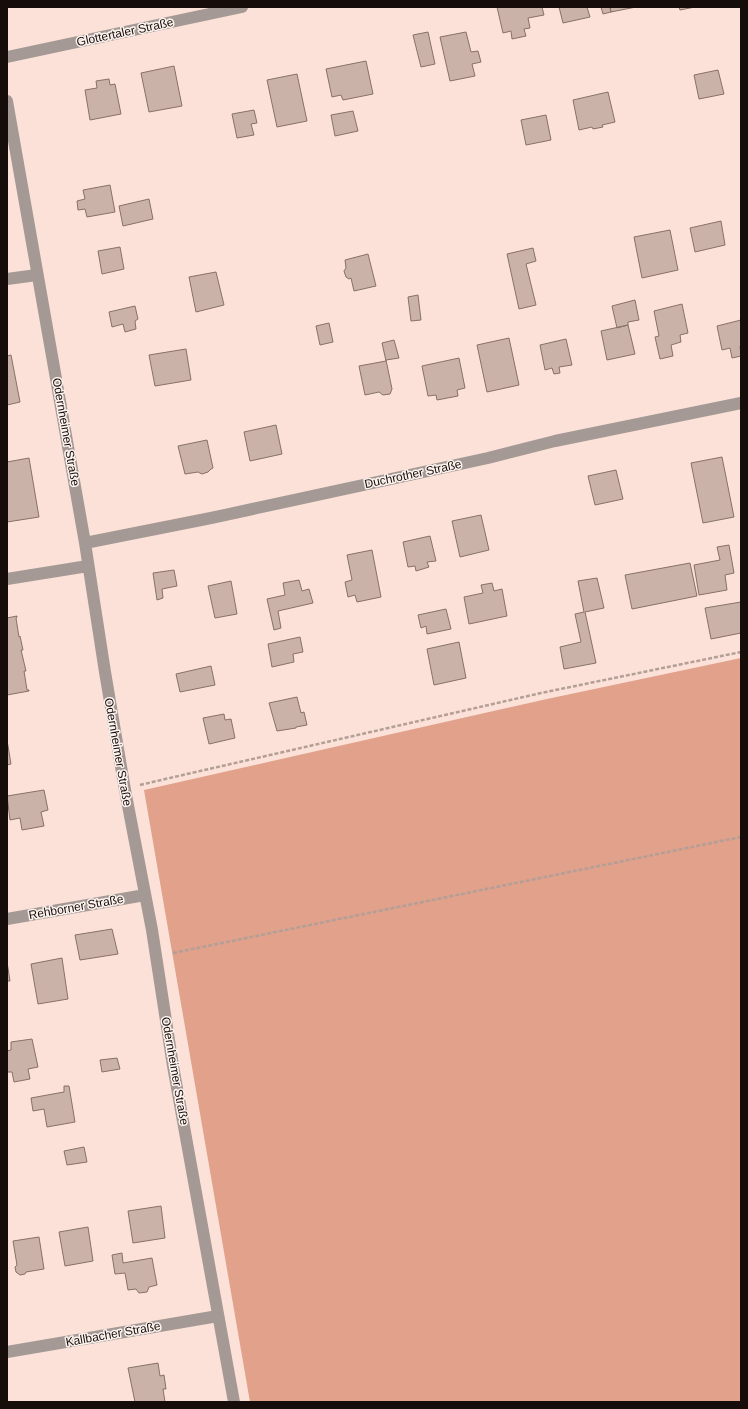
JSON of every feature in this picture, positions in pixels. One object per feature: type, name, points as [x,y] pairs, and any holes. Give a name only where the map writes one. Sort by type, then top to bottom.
[{"type":"street","name":"Glottertaler Straße","points":[[7,57],[242,7]]},
{"type":"street","name":"Odernheimer Straße","points":[[7,101],[85,543],[124,790],[152,930],[173,1066],[234,1402]]},
{"type":"street","points":[[7,279],[38,275]]},
{"type":"street","name":"Duchrother Straße","points":[[85,543],[211,518],[555,442],[741,403]]},
{"type":"street","points":[[7,580],[88,566]]},
{"type":"street","name":"Rehborner Straße","points":[[7,918],[145,895]]},
{"type":"street","name":"Kallbacher Straße","points":[[7,1352],[218,1316]]},
{"type":"path","points":[[124,790],[174,776],[541,693],[741,652]]},
{"type":"path","points":[[169,954],[741,837]]},
{"type":"shaded area","points":[[741,658],[741,1402],[250,1402],[144,790],[547,699]]},
{"type":"building","points":[[497,7],[542,7],[544,15],[528,18],[530,28],[524,29],[526,36],[512,39],[511,31],[503,33]]},
{"type":"building","points":[[559,7],[587,7],[590,17],[563,23]]},
{"type":"building","points":[[601,7],[610,7],[611,12],[603,14]]},
{"type":"building","points":[[610,7],[636,7],[611,12]]},
{"type":"building","points":[[679,7],[695,7],[680,10]]},
{"type":"building","points":[[428,32],[435,64],[421,67],[413,35]]},
{"type":"building","points":[[466,32],[471,52],[478,51],[481,62],[472,64],[475,76],[450,81],[440,37]]},
{"type":"building","points":[[366,61],[373,94],[343,100],[341,95],[332,97],[326,69]]},
{"type":"building","points":[[174,66],[182,106],[149,112],[141,73]]},
{"type":"building","points":[[718,70],[724,94],[699,99],[694,75]]},
{"type":"building","points":[[297,74],[307,121],[277,127],[267,80]]},
{"type":"building","points":[[109,79],[110,85],[115,84],[121,114],[90,120],[85,90],[97,88],[96,81]]},
{"type":"building","points":[[608,92],[615,122],[602,125],[603,127],[593,129],[592,127],[579,130],[573,100]]},
{"type":"building","points":[[254,110],[257,123],[251,124],[254,135],[237,138],[232,114]]},
{"type":"building","points":[[353,111],[358,131],[335,136],[331,115]]},
{"type":"building","points":[[546,115],[551,140],[526,145],[521,120]]},
{"type":"building","points":[[110,185],[115,212],[87,217],[85,209],[78,210],[77,201],[85,199],[83,190]]},
{"type":"building","points":[[149,199],[153,219],[123,226],[119,206]]},
{"type":"building","points":[[721,221],[725,245],[695,252],[690,228]]},
{"type":"building","points":[[670,230],[678,270],[642,278],[634,237]]},
{"type":"building","points":[[120,247],[124,269],[102,274],[98,251]]},
{"type":"building","points":[[533,248],[536,261],[526,264],[536,305],[519,309],[507,254]]},
{"type":"building","points":[[368,254],[376,286],[354,291],[351,278],[349,279],[346,277],[344,271],[346,268],[345,260]]},
{"type":"building","points":[[216,272],[224,305],[196,312],[189,277]]},
{"type":"building","points":[[418,295],[421,320],[411,321],[408,297]]},
{"type":"building","points":[[635,300],[639,320],[628,322],[628,325],[617,328],[612,306]]},
{"type":"building","points":[[682,304],[688,333],[680,335],[681,342],[671,345],[673,356],[660,359],[655,337],[659,336],[654,311]]},
{"type":"building","points":[[135,306],[138,319],[135,321],[136,329],[125,332],[123,324],[112,327],[109,312]]},
{"type":"building","points":[[741,320],[741,356],[732,358],[730,348],[722,350],[717,326]]},
{"type":"building","points":[[329,323],[333,342],[320,345],[316,326]]},
{"type":"building","points":[[628,325],[635,354],[607,360],[601,331]]},
{"type":"building","points":[[509,338],[519,385],[487,392],[477,345]]},
{"type":"building","points":[[566,339],[572,365],[559,367],[560,373],[554,374],[552,368],[545,370],[540,345]]},
{"type":"building","points":[[394,340],[399,358],[386,360],[392,389],[390,394],[383,395],[379,392],[365,395],[359,366],[386,361],[382,343]]},
{"type":"building","points":[[186,349],[191,380],[155,386],[149,355]]},
{"type":"building","points":[[11,355],[20,402],[7,405],[7,356]]},
{"type":"building","points":[[459,358],[465,388],[457,390],[458,396],[437,400],[436,395],[428,396],[422,366]]},
{"type":"building","points":[[276,425],[282,454],[250,461],[244,432]]},
{"type":"building","points":[[207,440],[213,468],[202,474],[198,472],[185,474],[178,446]]},
{"type":"building","points":[[722,457],[734,517],[703,523],[691,463]]},
{"type":"building","points":[[29,458],[39,517],[7,522],[7,462]]},
{"type":"building","points":[[616,470],[623,499],[595,505],[588,476]]},
{"type":"building","points":[[481,515],[489,550],[460,557],[452,521]]},
{"type":"building","points":[[430,536],[436,561],[427,562],[429,567],[416,571],[415,566],[408,567],[403,542]]},
{"type":"building","points":[[729,545],[734,573],[725,575],[727,590],[699,595],[694,565],[720,560],[717,547]]},
{"type":"building","points":[[372,550],[381,597],[357,602],[355,595],[348,597],[345,582],[352,580],[347,555]]},
{"type":"building","points":[[690,563],[697,596],[632,609],[625,575]]},
{"type":"building","points":[[174,570],[177,586],[162,589],[163,598],[157,600],[153,573]]},
{"type":"building","points":[[597,578],[604,608],[585,612],[596,663],[564,669],[560,647],[581,642],[575,614],[584,612],[578,581]]},
{"type":"building","points":[[299,580],[302,591],[309,589],[313,603],[278,611],[281,628],[274,630],[267,599],[285,595],[283,583]]},
{"type":"building","points":[[231,581],[237,614],[215,618],[208,586]]},
{"type":"building","points":[[492,583],[494,591],[502,589],[507,616],[469,624],[464,597],[483,593],[481,585]]},
{"type":"building","points":[[741,602],[741,633],[711,639],[705,608]]},
{"type":"building","points":[[446,609],[451,629],[427,634],[426,626],[421,628],[418,615]]},
{"type":"building","points":[[17,616],[19,637],[20,636],[23,650],[21,650],[26,671],[24,671],[27,690],[29,691],[7,695],[7,618]]},
{"type":"building","points":[[300,637],[303,652],[293,654],[294,662],[272,667],[268,644]]},
{"type":"building","points":[[459,642],[466,678],[434,685],[427,649]]},
{"type":"building","points":[[211,666],[215,685],[180,692],[176,674]]},
{"type":"building","points":[[297,697],[301,713],[304,712],[307,725],[277,731],[269,703]]},
{"type":"building","points":[[224,714],[225,720],[231,719],[235,738],[209,744],[203,718]]},
{"type":"building","points":[[7,740],[11,764],[7,765]]},
{"type":"building","points":[[44,790],[48,810],[41,812],[44,826],[22,830],[20,818],[10,820],[7,796]]},
{"type":"building","points":[[112,929],[118,954],[80,960],[75,935]]},
{"type":"building","points":[[62,958],[68,999],[38,1004],[31,964]]},
{"type":"building","points":[[7,962],[10,981],[7,981]]},
{"type":"building","points":[[32,1039],[38,1067],[28,1069],[30,1079],[14,1082],[12,1072],[7,1072],[7,1051],[11,1050],[11,1042]]},
{"type":"building","points":[[117,1058],[120,1069],[102,1072],[100,1060]]},
{"type":"building","points":[[64,1086],[69,1086],[75,1122],[47,1127],[44,1109],[33,1111],[31,1098],[64,1092]]},
{"type":"building","points":[[84,1147],[87,1162],[67,1165],[64,1151]]},
{"type":"building","points":[[161,1206],[165,1238],[133,1243],[128,1211]]},
{"type":"building","points":[[88,1227],[93,1261],[65,1266],[59,1232]]},
{"type":"building","points":[[39,1237],[44,1269],[26,1272],[25,1274],[20,1275],[16,1272],[15,1267],[17,1265],[13,1241]]},
{"type":"building","points":[[122,1253],[123,1263],[152,1258],[157,1285],[149,1287],[147,1292],[139,1293],[136,1289],[128,1290],[125,1273],[115,1274],[112,1255]]},
{"type":"building","points":[[158,1363],[160,1376],[164,1375],[166,1389],[163,1389],[165,1402],[135,1402],[128,1368]]}]
